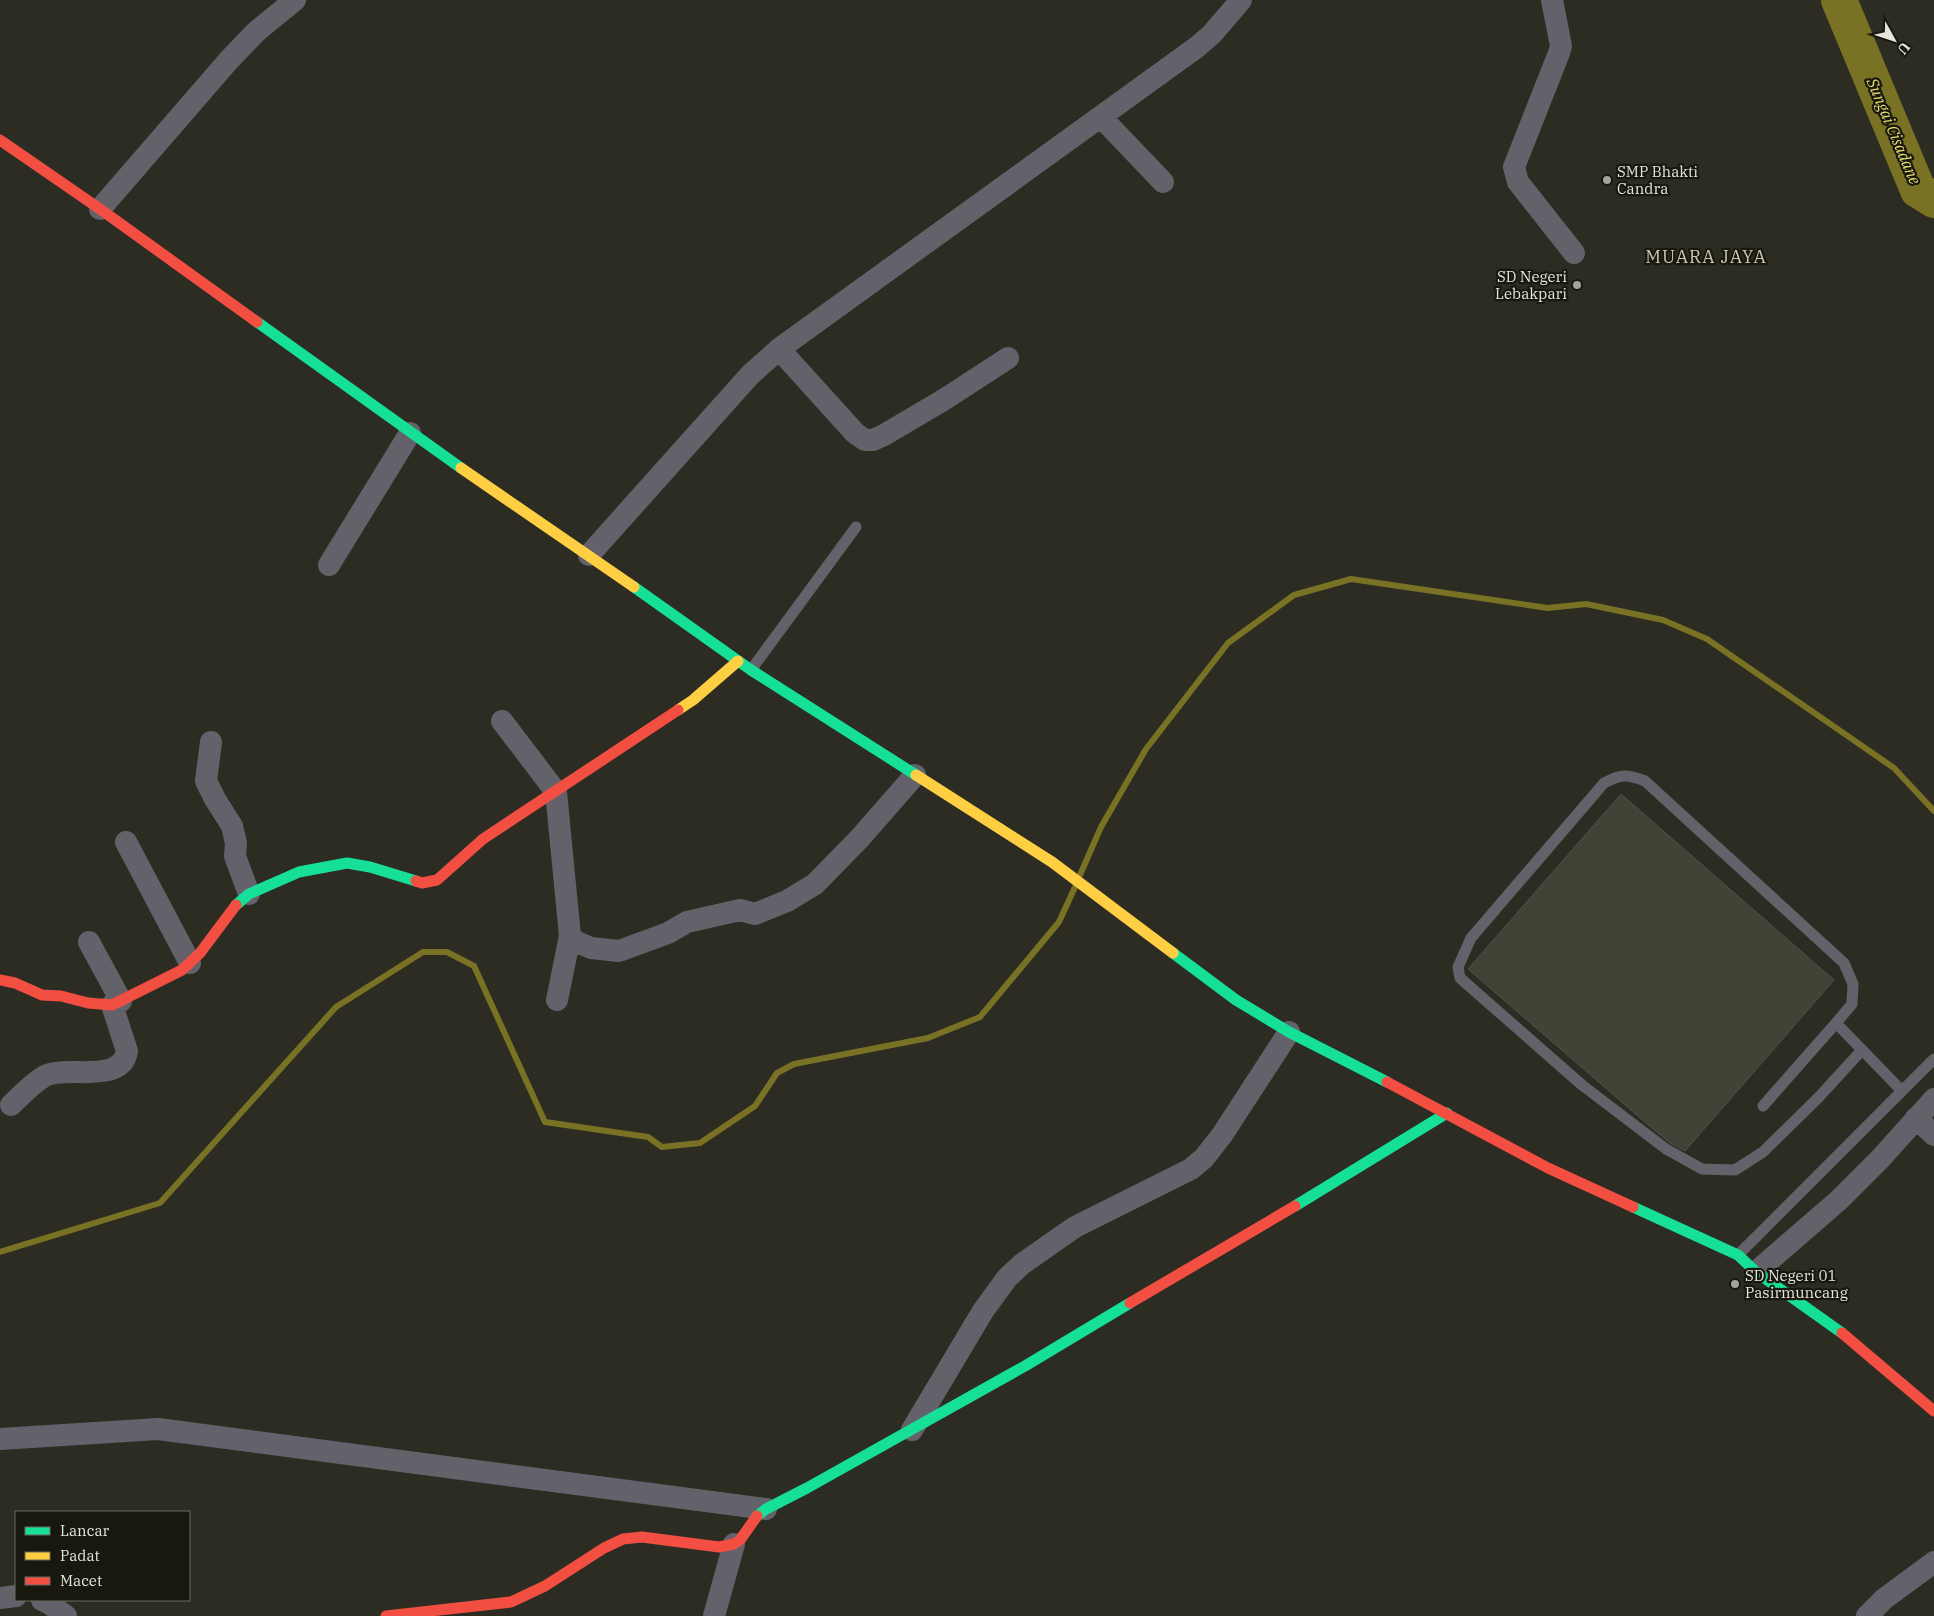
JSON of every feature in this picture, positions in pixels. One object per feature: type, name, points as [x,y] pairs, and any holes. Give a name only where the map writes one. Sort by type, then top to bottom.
[{"type":"main road","points":[[0,140],[410,433],[589,555],[738,661],[1052,862],[1236,1000],[1289,1032],[1447,1113],[1548,1168],[1738,1255],[1756,1272],[1843,1334],[1934,1411]]},
{"type":"main road","points":[[0,980],[15,983],[42,995],[60,996],[88,1003],[116,1003],[182,970],[208,943],[232,908],[249,894],[299,872],[347,863],[370,867],[422,883],[437,880],[483,839],[693,700],[738,661]]},
{"type":"main road","points":[[386,1616],[511,1602],[545,1586],[604,1548],[630,1538],[642,1537],[719,1547],[734,1544],[740,1540],[754,1519],[766,1509],[1025,1366],[1370,1161],[1447,1113]]},
{"type":"street","points":[[100,210],[229,60],[257,31],[295,0]]},
{"type":"street","points":[[589,555],[750,375],[779,348],[1197,47],[1212,34],[1241,0]]},
{"type":"street","points":[[1552,0],[1561,46],[1514,167],[1518,182],[1574,253]]},
{"type":"street","points":[[1101,117],[1163,182]]},
{"type":"street","points":[[779,348],[855,433],[865,440],[873,440],[892,431],[1008,358]]},
{"type":"street","points":[[329,566],[410,433]]},
{"type":"street","points":[[502,721],[556,792],[570,936],[557,1000]]},
{"type":"street","points":[[211,742],[206,781],[232,826],[236,843],[235,856],[249,894]]},
{"type":"street","points":[[570,936],[591,948],[619,951],[668,933],[687,922],[740,910],[755,914],[787,901],[815,884],[860,838],[915,775]]},
{"type":"street","points":[[126,842],[190,963]]},
{"type":"street","points":[[10,1105],[46,1076],[60,1072],[101,1072],[122,1063],[126,1059],[127,1052],[116,1003],[89,942]]},
{"type":"street","points":[[912,1430],[983,1311],[1007,1278],[1022,1264],[1069,1231],[1191,1169],[1204,1158],[1222,1135],[1289,1032]]},
{"type":"street","points":[[1756,1272],[1839,1200],[1880,1159],[1934,1098]]},
{"type":"street","points":[[1916,1118],[1934,1134]]},
{"type":"street","points":[[0,1439],[158,1428],[766,1509]]},
{"type":"street","points":[[714,1616],[734,1544]]},
{"type":"street","points":[[1866,1616],[1896,1590],[1934,1562]]},
{"type":"street","points":[[0,1598],[15,1596]]},
{"type":"street","points":[[44,1601],[66,1616]]},
{"type":"lane","points":[[752,670],[856,527]]},
{"type":"lane","points":[[1763,1106],[1852,1004],[1853,984],[1844,963],[1645,781],[1630,775],[1617,776],[1604,784],[1471,938],[1458,967],[1460,978],[1582,1085],[1666,1149],[1702,1169],[1735,1170],[1763,1152],[1818,1098],[1862,1050]]},
{"type":"lane","points":[[1836,1023],[1902,1090]]},
{"type":"lane","points":[[1738,1255],[1934,1058]]},
{"type":"building","points":[[1621,794],[1834,980],[1685,1151],[1670,1143],[1653,1129],[1468,969]]},
{"type":"waterway","name":"Sungai Cisadane","points":[[1839,0],[1918,190],[1934,200]]},
{"type":"waterway","points":[[1080,875],[1101,827],[1146,749],[1228,643],[1294,595],[1351,579],[1548,608],[1586,604],[1663,620],[1707,639],[1894,768],[1934,811]]},
{"type":"waterway","points":[[0,1252],[160,1203],[336,1007],[423,952],[447,952],[474,966],[545,1122],[648,1137],[662,1147],[700,1143],[755,1106],[777,1073],[794,1064],[928,1038],[980,1017],[1059,922],[1075,887]]},
{"type":"traffic: fast","points":[[257,322],[461,468]]},
{"type":"traffic: fast","points":[[634,587],[751,670],[916,775]]},
{"type":"traffic: fast","points":[[236,905],[249,894],[299,872],[347,863],[370,867],[416,881]]},
{"type":"traffic: fast","points":[[1173,953],[1236,1000],[1289,1032],[1387,1082]]},
{"type":"traffic: fast","points":[[1295,1206],[1447,1113]]},
{"type":"traffic: fast","points":[[1633,1207],[1738,1255],[1756,1272],[1842,1333]]},
{"type":"traffic: fast","points":[[757,1516],[766,1509],[1025,1366],[1130,1303]]},
{"type":"traffic: slow","points":[[461,468],[634,587]]},
{"type":"traffic: slow","points":[[678,710],[693,700],[738,661]]},
{"type":"traffic: slow","points":[[916,775],[1052,862],[1173,953]]},
{"type":"traffic: jam","points":[[0,140],[257,322]]},
{"type":"traffic: jam","points":[[416,881],[422,883],[437,880],[483,839],[678,710]]},
{"type":"traffic: jam","points":[[0,980],[15,983],[42,995],[61,996],[88,1003],[112,1005],[182,970],[200,953],[236,905]]},
{"type":"traffic: jam","points":[[1387,1082],[1548,1168],[1633,1207]]},
{"type":"traffic: jam","points":[[1130,1303],[1295,1206]]},
{"type":"traffic: jam","points":[[1842,1333],[1934,1411]]},
{"type":"traffic: jam","points":[[386,1616],[511,1602],[545,1586],[604,1548],[623,1539],[642,1537],[719,1547],[734,1544],[740,1540],[757,1516]]},
{"type":"place","name":"SMP Bhakti Candra","points":[[1607,180]]},
{"type":"place","name":"SD Negeri Lebakpari","points":[[1577,285]]},
{"type":"place","name":"SD Negeri 01 Pasirmuncang","points":[[1735,1284]]},
{"type":"district","name":"MUARA JAYA","points":[[1706,256]]}]
